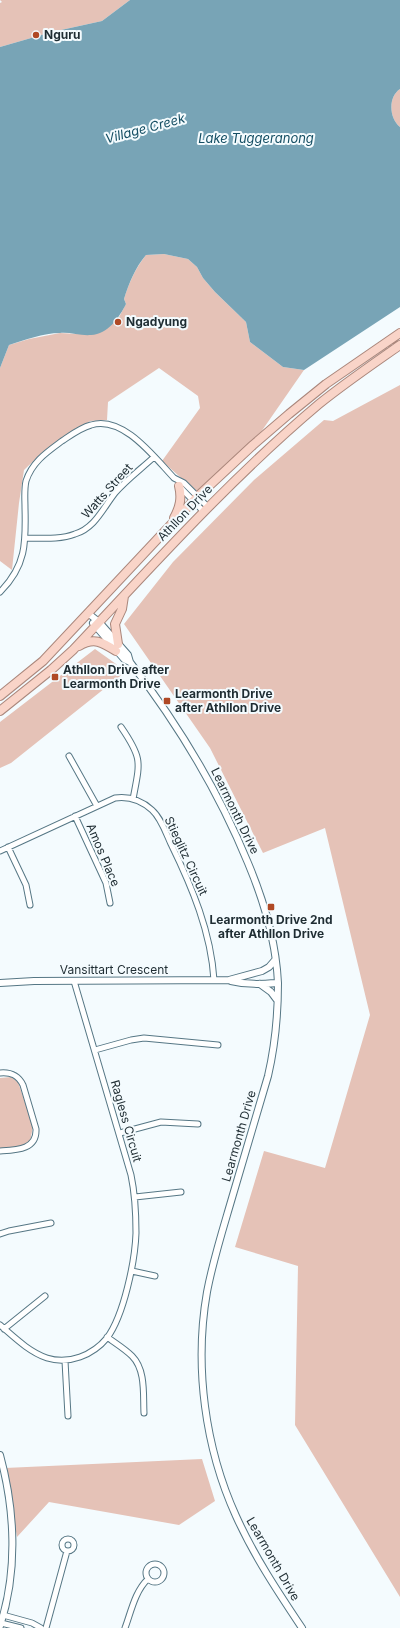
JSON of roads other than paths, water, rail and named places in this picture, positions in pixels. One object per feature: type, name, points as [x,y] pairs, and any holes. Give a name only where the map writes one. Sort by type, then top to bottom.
[{"type":"main road","name":"Athllon Drive","points":[[0,696],[43,661],[196,499],[289,414],[326,384],[400,333]]},
{"type":"main road","name":"Athllon Drive","points":[[0,711],[51,670],[73,650],[205,508],[266,451],[320,403],[400,345]]},
{"type":"main road","points":[[170,526],[179,508],[181,497],[179,486]]},
{"type":"main road","points":[[73,650],[85,642],[93,641],[117,647],[115,624],[122,609],[124,595]]},
{"type":"street","points":[[0,592],[8,584],[18,568],[23,556],[26,538],[25,486],[30,472],[43,455],[76,431],[97,424],[107,423],[116,426],[132,436],[174,478],[179,486],[205,508]]},
{"type":"street","name":"Watts Street","points":[[26,538],[65,537],[80,532],[97,519],[115,493],[154,458]]},
{"type":"street","points":[[174,478],[184,483],[196,499]]},
{"type":"street","name":"Learmonth Drive","points":[[89,614],[117,647],[124,659],[130,662],[179,729],[222,805],[258,886],[265,910],[278,983],[275,1040],[268,1076],[219,1243],[210,1281],[204,1318],[203,1363],[210,1436],[224,1486],[235,1515],[254,1554],[302,1628]]},
{"type":"street","points":[[121,727],[137,752],[139,761],[133,799]]},
{"type":"street","points":[[69,756],[97,806]]},
{"type":"street","name":"Stieglitz Circuit","points":[[0,851],[115,798],[133,799],[146,804],[156,815],[176,854],[203,920],[209,943],[214,980]]},
{"type":"street","name":"Amos Place","points":[[75,816],[106,882],[110,903]]},
{"type":"street","points":[[8,847],[26,885],[30,905]]},
{"type":"street","name":"Vansittart Crescent","points":[[0,983],[229,980],[250,976],[269,968],[275,960]]},
{"type":"street","name":"Vansittart Crescent","points":[[229,980],[240,983],[278,983]]},
{"type":"street","name":"Ragless Circuit","points":[[2,1327],[38,1354],[48,1358],[65,1360],[88,1354],[107,1338],[119,1312],[132,1271],[136,1234],[135,1197],[132,1175],[74,981]]},
{"type":"street","points":[[260,984],[271,992],[277,1000]]},
{"type":"street","points":[[95,1050],[144,1038],[218,1045]]},
{"type":"street","points":[[0,1073],[9,1073],[20,1079],[26,1092],[37,1134],[32,1144],[26,1148],[0,1151]]},
{"type":"street","points":[[120,1133],[161,1122],[198,1124]]},
{"type":"street","points":[[135,1197],[181,1192]]},
{"type":"street","points":[[0,1234],[9,1231],[51,1224]]},
{"type":"street","points":[[132,1271],[155,1276]]},
{"type":"street","points":[[2,1327],[44,1296]]},
{"type":"street","points":[[107,1338],[132,1356],[139,1367],[142,1381],[144,1413]]},
{"type":"street","points":[[65,1360],[68,1416]]},
{"type":"street","points":[[0,1455],[10,1504],[12,1537],[10,1571],[0,1625],[21,1628]]},
{"type":"street","points":[[46,1628],[67,1551]]},
{"type":"street","points":[[126,1628],[138,1591],[142,1584],[148,1579]]},
{"type":"street","points":[[3,1615],[32,1623],[42,1628]]},
{"type":"water","name":"Lake Tuggeranong","points":[[130,0],[400,0],[400,89],[393,97],[391,108],[396,123],[400,127],[400,307],[304,370],[283,367],[250,342],[246,322],[215,292],[203,278],[197,267],[188,259],[164,254],[146,255],[142,260],[128,287],[124,299],[126,304],[116,320],[103,332],[91,335],[54,333],[34,337],[9,345],[0,368],[0,47],[52,32],[102,21]]},
{"type":"place","name":"Nguru","points":[[36,35]]},
{"type":"place","name":"Ngadyung","points":[[118,322]]},
{"type":"place","name":"Athllon Drive after Learmonth Drive","points":[[55,677]]},
{"type":"place","name":"Learmonth Drive after Athllon Drive","points":[[167,701]]},
{"type":"place","name":"Learmonth Drive 2nd after Athllon Drive","points":[[271,907]]},
{"type":"water label","name":"Village Creek","points":[[145,128]]}]
